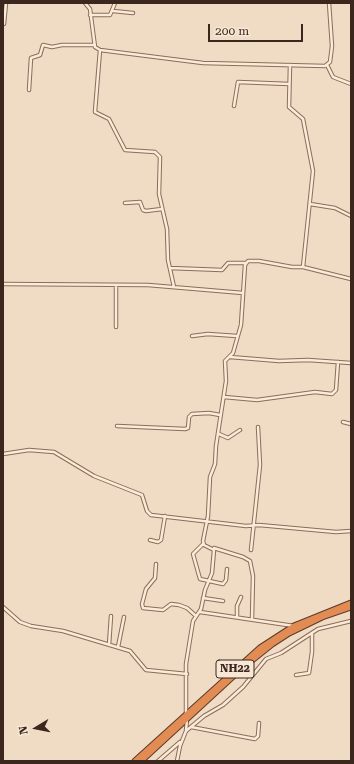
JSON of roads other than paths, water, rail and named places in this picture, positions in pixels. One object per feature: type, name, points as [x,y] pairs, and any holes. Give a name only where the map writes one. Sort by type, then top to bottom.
[{"type":"highway","name":"NH22","points":[[141,761],[260,648],[294,626],[351,603]]},
{"type":"highway","name":"NH22","points":[[135,761],[242,668],[272,644],[289,633],[351,607]]},
{"type":"street","points":[[4,24],[6,3]]},
{"type":"street","points":[[85,3],[89,5],[94,45]]},
{"type":"street","points":[[90,15],[110,15],[113,11],[115,3]]},
{"type":"street","points":[[327,65],[331,59],[332,46],[330,3]]},
{"type":"street","points":[[113,11],[133,13]]},
{"type":"street","points":[[29,90],[31,58],[40,55],[43,45],[54,47],[62,45],[94,45],[100,50],[202,62],[327,65]]},
{"type":"street","points":[[100,50],[94,110],[109,119],[125,150],[152,151],[159,155],[159,186],[162,209],[167,229],[170,268],[174,287]]},
{"type":"street","points":[[290,65],[289,107],[302,119],[313,177],[302,267]]},
{"type":"street","points":[[327,65],[331,75],[335,79],[351,84]]},
{"type":"street","points":[[234,106],[237,84],[239,81],[289,84]]},
{"type":"street","points":[[124,203],[141,202],[143,210],[146,211],[162,209]]},
{"type":"street","points":[[310,204],[335,208],[351,216]]},
{"type":"street","points":[[170,268],[222,270],[228,263],[246,263],[255,260],[302,267],[351,279]]},
{"type":"street","points":[[227,569],[225,582],[209,582],[199,578],[193,556],[203,543],[207,521],[210,477],[216,464],[220,415],[224,397],[226,378],[225,361],[230,357],[242,315],[246,263]]},
{"type":"street","points":[[3,284],[116,285],[243,292]]},
{"type":"street","points":[[116,285],[116,327]]},
{"type":"street","points":[[192,336],[208,334],[237,336]]},
{"type":"street","points":[[230,357],[279,361],[308,360],[351,363]]},
{"type":"street","points":[[224,397],[257,400],[315,392],[332,394],[336,390],[338,362]]},
{"type":"street","points":[[116,426],[185,430],[188,428],[189,417],[192,414],[206,413],[220,415]]},
{"type":"street","points":[[343,422],[351,424]]},
{"type":"street","points":[[251,550],[253,526],[257,509],[257,479],[260,465],[258,427]]},
{"type":"street","points":[[219,434],[228,438],[240,430]]},
{"type":"street","points":[[3,454],[29,450],[54,452],[94,476],[142,495],[148,514],[253,526],[336,532],[351,531]]},
{"type":"street","points":[[150,540],[157,542],[161,540],[165,516]]},
{"type":"street","points":[[203,543],[213,548],[243,557],[250,561],[253,576],[252,619]]},
{"type":"street","points":[[177,761],[182,740],[186,731],[187,656],[193,621],[200,612],[203,598],[212,573],[215,552],[213,548]]},
{"type":"street","points":[[156,564],[154,580],[146,589],[142,604],[143,608],[163,610],[171,604],[179,605],[186,608],[196,616]]},
{"type":"street","points":[[237,617],[237,606],[240,596]]},
{"type":"street","points":[[203,598],[223,601]]},
{"type":"street","points":[[3,607],[20,622],[30,626],[63,631],[130,651],[146,670],[187,674]]},
{"type":"street","points":[[200,612],[294,626]]},
{"type":"street","points":[[109,644],[111,616]]},
{"type":"street","points":[[118,647],[124,617]]},
{"type":"street","points":[[186,731],[204,716],[223,705],[243,687],[266,660],[328,625],[351,621]]},
{"type":"street","points":[[296,675],[309,673],[312,652],[312,633]]},
{"type":"street","points":[[191,727],[255,738],[258,736],[259,723]]},
{"type":"street","points":[[158,761],[182,740]]}]
